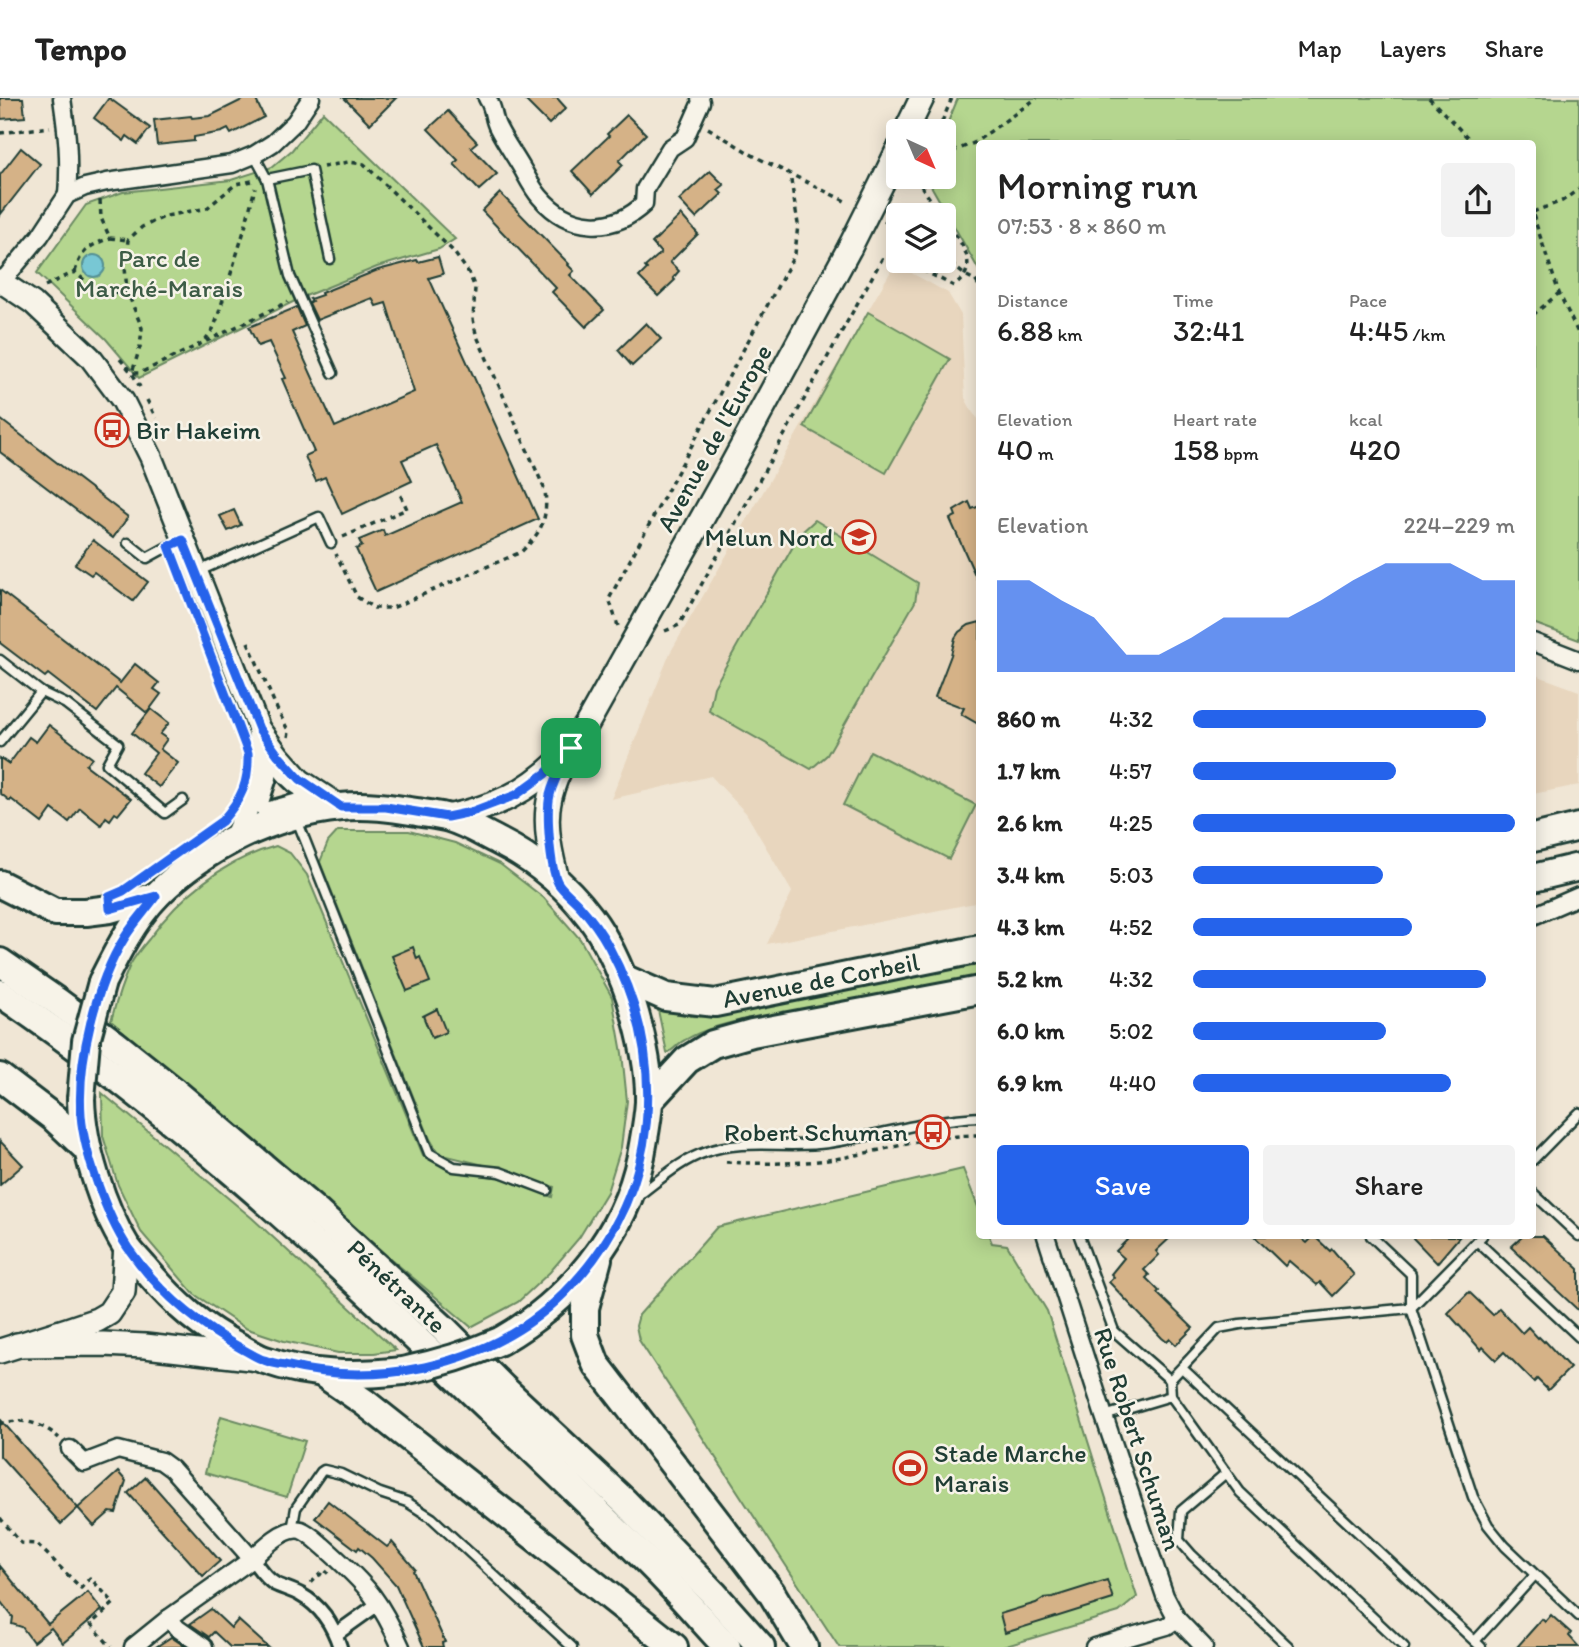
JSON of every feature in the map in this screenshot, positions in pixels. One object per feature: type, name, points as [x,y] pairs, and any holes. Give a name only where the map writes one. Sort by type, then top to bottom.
[{"type":"main road","points":[[912,119],[922,98]]},
{"type":"main road","name":"Avenue de l'Europe","points":[[558,883],[550,853],[548,809],[555,779],[732,465],[886,175]]},
{"type":"main road","name":"Avenue de l'Europe","points":[[447,817],[471,812],[516,795],[545,774],[571,748]]},
{"type":"main road","points":[[9,1348],[117,1345],[263,1360],[322,1373],[366,1375],[403,1371],[451,1360],[500,1341],[548,1309],[572,1286],[600,1252],[630,1196],[636,1179],[649,1101],[640,1028],[623,978],[590,917],[545,870],[514,849],[447,817],[386,807],[341,807],[295,816],[234,838],[189,868],[156,896],[124,938],[102,982],[86,1041],[81,1118],[103,1198],[126,1245],[162,1289],[191,1316],[263,1360]]},
{"type":"main road","points":[[1536,837],[1579,827]]},
{"type":"main road","points":[[1536,877],[1579,867]]},
{"type":"main road","points":[[0,884],[55,912],[110,909],[156,896]]},
{"type":"main road","name":"Avenue de Corbeil","points":[[623,978],[666,997],[716,1003],[976,950]]},
{"type":"main road","name":"Pénétrante","points":[[0,962],[115,1044],[319,1214],[625,1502],[761,1647]]},
{"type":"main road","points":[[649,1101],[687,1060],[713,1044],[752,1033],[976,991]]},
{"type":"main road","name":"Pénétrante","points":[[0,993],[118,1078],[176,1124],[376,1300],[645,1559],[727,1647]]},
{"type":"main road","points":[[0,1077],[54,1118],[88,1149]]},
{"type":"main road","points":[[9,1348],[87,1323],[109,1313],[123,1292],[126,1245]]},
{"type":"main road","points":[[600,1252],[585,1308],[584,1335],[596,1364],[771,1592],[804,1647]]},
{"type":"main road","points":[[322,1373],[364,1402],[674,1647]]},
{"type":"street","points":[[62,98],[69,146],[67,195],[40,236],[1,283],[33,303],[90,357],[108,379],[132,416],[151,457],[259,729],[300,779],[341,807]]},
{"type":"street","points":[[67,195],[107,182],[232,164],[273,143],[295,122],[311,98]]},
{"type":"street","points":[[487,98],[493,106],[496,125],[538,196],[561,215],[579,223],[600,225],[627,218],[645,204],[646,189],[670,148],[685,138],[701,102],[700,98]]},
{"type":"street","points":[[1536,643],[1579,660]]},
{"type":"street","points":[[234,838],[253,794],[258,766],[259,729]]},
{"type":"street","points":[[1536,914],[1579,896]]},
{"type":"street","name":"Rue Robert Schuman","points":[[1047,1239],[1165,1596],[1177,1619],[1204,1647]]},
{"type":"street","points":[[70,1449],[84,1463],[118,1450],[161,1461],[172,1469],[267,1577],[276,1585],[299,1594],[324,1613],[340,1647]]},
{"type":"street","points":[[133,1647],[252,1559],[262,1548],[290,1531],[301,1530],[338,1559],[372,1595],[401,1647]]},
{"type":"street","points":[[336,1634],[378,1604]]},
{"type":"street","points":[[169,1618],[177,1628],[204,1647]]},
{"type":"street","points":[[1094,1647],[1167,1626],[1177,1619]]},
{"type":"lane","points":[[254,155],[267,179],[290,276],[333,373]]},
{"type":"lane","points":[[267,179],[311,170],[330,260]]},
{"type":"lane","points":[[196,573],[320,517],[331,543]]},
{"type":"lane","points":[[128,543],[148,558],[183,540]]},
{"type":"lane","points":[[0,660],[41,692],[66,704],[118,744],[107,764],[164,813],[183,800]]},
{"type":"lane","points":[[0,742],[41,692]]},
{"type":"lane","points":[[295,816],[429,1153],[454,1167],[500,1172],[547,1190]]},
{"type":"lane","points":[[1536,1157],[1579,1113]]},
{"type":"lane","points":[[630,1196],[643,1192],[680,1164],[723,1147],[826,1144],[941,1120],[976,1117]]},
{"type":"lane","points":[[1536,1196],[1579,1236]]},
{"type":"lane","points":[[1080,1239],[1114,1331],[1170,1380],[1171,1396],[1240,1492],[1404,1647]]},
{"type":"lane","points":[[1374,1239],[1411,1274],[1411,1308],[1473,1497],[1488,1525],[1505,1546],[1579,1616]]},
{"type":"lane","points":[[1170,1380],[1219,1328],[1411,1308],[1478,1239]]},
{"type":"lane","points":[[1480,1239],[1579,1337]]},
{"type":"lane","points":[[1182,1368],[1478,1644],[1535,1575]]},
{"type":"lane","points":[[1104,1416],[1171,1396]]},
{"type":"lane","points":[[290,1531],[296,1508],[321,1472],[324,1470],[341,1474],[380,1493],[407,1502],[432,1518],[572,1647]]},
{"type":"lane","points":[[1226,1473],[1181,1511],[1179,1540],[1289,1647]]},
{"type":"path","points":[[943,119],[952,98]]},
{"type":"path","points":[[978,140],[1037,98]]},
{"type":"path","points":[[1429,98],[1470,140]]},
{"type":"path","points":[[693,120],[754,156],[850,204]]},
{"type":"path","points":[[0,133],[54,127]]},
{"type":"path","points":[[956,150],[976,142]]},
{"type":"path","points":[[311,170],[348,162],[364,164],[453,251],[469,273],[475,288],[473,319],[476,334],[545,491],[547,510],[535,538],[521,552],[392,608],[374,608],[357,597],[331,543],[407,509],[400,494]]},
{"type":"path","points":[[621,636],[609,599],[795,254],[798,224],[790,174]]},
{"type":"path","points":[[132,373],[140,347],[142,328],[127,291],[125,267],[128,240],[142,227],[166,216],[207,208],[236,184],[257,180],[217,319],[204,341]]},
{"type":"path","points":[[107,182],[111,195],[100,197],[101,218],[110,238]]},
{"type":"path","points":[[1536,213],[1562,201],[1579,189]]},
{"type":"path","points":[[874,216],[886,222]]},
{"type":"path","points":[[1536,223],[1559,293],[1579,335]]},
{"type":"path","points":[[929,273],[954,286],[960,282],[969,261],[956,237]]},
{"type":"path","points":[[53,295],[44,287],[75,272],[79,257],[94,244],[110,238],[128,240]]},
{"type":"path","points":[[655,634],[679,625],[882,259],[886,258]]},
{"type":"path","points":[[956,268],[976,281]]},
{"type":"path","points":[[75,272],[93,288],[107,295],[127,291]]},
{"type":"path","points":[[1536,312],[1559,293]]},
{"type":"path","points":[[132,373],[140,373],[299,296]]},
{"type":"path","points":[[119,359],[132,373],[156,418]]},
{"type":"path","points":[[245,634],[289,732],[287,739]]},
{"type":"path","points":[[0,1424],[10,1421],[34,1422],[52,1432],[70,1449]]},
{"type":"path","points":[[0,1518],[21,1543],[37,1544],[81,1588],[90,1578],[114,1603],[91,1624],[111,1647]]},
{"type":"path","points":[[299,1594],[320,1574],[323,1576],[338,1559]]},
{"type":"shaded area","name":"Melun Nord","points":[[890,273],[911,273],[948,293],[961,315],[965,398],[976,416],[976,903],[767,944],[792,892],[746,813],[711,776],[611,799],[670,653]]},
{"type":"shaded area","points":[[1536,675],[1579,691],[1579,785],[1536,793]]},
{"type":"green space","points":[[958,98],[1579,98],[1579,640],[1536,624],[1536,140],[976,140],[976,265],[956,230],[956,203],[941,203],[933,189],[956,189],[956,119],[949,119]]},
{"type":"green space","name":"Parc de Marché-Marais","points":[[323,112],[455,239],[439,249],[377,267],[303,297],[139,378],[106,339],[37,273],[86,205],[123,192],[231,180],[272,167],[292,150]]},
{"type":"green space","points":[[868,312],[950,359],[886,473],[804,427]]},
{"type":"green space","points":[[815,520],[918,583],[915,602],[827,755],[811,769],[709,711],[714,687],[800,534]]},
{"type":"green space","points":[[870,751],[976,805],[949,859],[843,805]]},
{"type":"green space","points":[[338,831],[409,831],[455,843],[500,864],[544,898],[580,939],[612,997],[627,1101],[621,1147],[607,1192],[579,1238],[550,1272],[518,1302],[471,1327],[111,1021],[130,965],[175,908],[221,870],[276,846],[290,853],[307,875],[423,1155],[449,1170],[514,1180],[552,1197],[554,1187],[496,1168],[439,1154],[430,1139],[320,862],[328,842]]},
{"type":"green space","points":[[976,962],[976,978],[760,1020],[759,1016],[740,1020],[694,1035],[667,1053],[658,1010],[661,1008],[674,1013],[698,1016],[758,1009],[758,1004]]},
{"type":"green space","points":[[102,1093],[252,1218],[396,1350],[338,1353],[284,1341],[245,1328],[194,1294],[141,1232],[118,1185],[103,1136]]},
{"type":"green space","name":"Stade Marche Marais","points":[[963,1169],[976,1202],[976,1239],[990,1239],[992,1243],[1007,1245],[1047,1311],[1137,1597],[1119,1612],[1003,1647],[839,1647],[639,1340],[636,1326],[639,1315],[717,1227]]},
{"type":"green space","points":[[221,1416],[305,1441],[287,1497],[205,1473]]},
{"type":"water","points":[[94,255],[102,258],[105,266],[102,274],[94,277],[86,274],[83,266],[86,258]]},
{"type":"building","points":[[0,98],[23,98],[25,117],[1,119]]},
{"type":"building","points":[[109,98],[150,128],[138,144],[127,136],[124,141],[94,118]]},
{"type":"building","points":[[246,98],[255,98],[264,117],[231,134],[228,129],[194,137],[194,141],[157,145],[154,120],[210,116]]},
{"type":"building","points":[[344,98],[396,98],[370,124]]},
{"type":"building","points":[[523,98],[557,98],[566,108],[549,124]]},
{"type":"building","points":[[448,111],[477,142],[471,147],[497,174],[479,190],[454,164],[458,160],[428,129]]},
{"type":"building","points":[[627,115],[646,134],[619,161],[623,165],[593,194],[572,171]]},
{"type":"building","points":[[21,148],[40,164],[0,215],[0,175]]},
{"type":"building","points":[[710,171],[724,185],[718,190],[722,194],[696,218],[679,200]]},
{"type":"building","points":[[500,193],[569,264],[574,271],[570,275],[604,310],[586,327],[552,292],[556,288],[482,211]]},
{"type":"building","points":[[681,215],[698,234],[670,262],[679,271],[673,278],[675,280],[658,296],[639,277],[647,269],[645,267],[661,253],[652,243]]},
{"type":"building","points":[[438,257],[443,274],[429,278],[538,519],[376,592],[356,549],[362,546],[359,540],[383,530],[385,536],[462,502],[436,445],[402,460],[412,481],[342,514],[325,477],[316,481],[311,471],[305,456],[314,452],[282,379],[286,378],[269,342],[258,346],[249,327],[297,307],[305,326],[292,332],[335,427],[414,392],[386,303],[376,306],[372,298],[317,320],[309,303],[312,301],[310,299],[378,270]]},
{"type":"building","points":[[646,323],[661,339],[632,366],[618,350]]},
{"type":"building","points":[[0,419],[128,517],[113,538],[0,452]]},
{"type":"building","points":[[969,502],[972,509],[976,508],[976,577],[950,519],[956,516],[954,511]]},
{"type":"building","points":[[234,510],[241,525],[228,531],[220,516]]},
{"type":"building","points":[[93,540],[148,582],[133,601],[94,572],[91,575],[75,564]]},
{"type":"building","points":[[0,590],[120,683],[135,664],[159,683],[154,689],[161,694],[147,713],[116,688],[97,712],[48,674],[45,677],[0,643]]},
{"type":"building","points":[[976,623],[976,723],[961,714],[964,708],[935,697],[955,638],[969,625]]},
{"type":"building","points":[[151,709],[169,723],[160,734],[167,739],[160,749],[178,763],[159,787],[141,773],[156,753],[132,733]]},
{"type":"building","points":[[49,725],[92,758],[86,765],[131,799],[118,815],[115,813],[110,820],[106,817],[101,825],[80,808],[69,822],[52,809],[42,823],[0,793],[0,758],[9,764],[29,737],[36,742]]},
{"type":"building","points":[[413,947],[430,982],[407,991],[392,956]]},
{"type":"building","points":[[437,1009],[446,1032],[432,1038],[423,1016]]},
{"type":"building","points":[[0,1141],[23,1165],[0,1185]]},
{"type":"building","points":[[1543,1236],[1579,1269],[1579,1311],[1511,1247],[1520,1239]]},
{"type":"building","points":[[1128,1239],[1169,1239],[1156,1251],[1159,1255],[1144,1270],[1149,1275],[1146,1278],[1159,1291],[1157,1293],[1193,1328],[1176,1345],[1170,1339],[1167,1342],[1162,1338],[1109,1282],[1114,1277],[1111,1274],[1124,1258],[1116,1251]]},
{"type":"building","points":[[1257,1239],[1302,1239],[1307,1243],[1311,1239],[1317,1239],[1330,1251],[1332,1249],[1354,1275],[1333,1296],[1320,1282],[1317,1285],[1289,1261],[1285,1266]]},
{"type":"building","points":[[1414,1239],[1457,1239],[1437,1263]]},
{"type":"building","points":[[1469,1292],[1493,1315],[1499,1308],[1522,1333],[1528,1327],[1570,1368],[1548,1390],[1537,1379],[1534,1382],[1504,1352],[1496,1360],[1483,1347],[1481,1350],[1448,1313]]},
{"type":"building","points":[[0,1419],[78,1508],[61,1524],[0,1456]]},
{"type":"building","points":[[118,1472],[126,1481],[116,1513],[110,1512],[94,1526],[78,1508]]},
{"type":"building","points":[[146,1477],[220,1561],[203,1576],[128,1493]]},
{"type":"building","points":[[328,1501],[387,1547],[392,1542],[415,1569],[413,1571],[445,1642],[442,1643],[443,1647],[424,1647],[396,1585],[359,1547],[357,1550],[315,1518]]},
{"type":"building","points":[[0,1566],[48,1624],[88,1592],[102,1610],[63,1643],[51,1628],[33,1642],[22,1627],[12,1624],[13,1617],[0,1601]]},
{"type":"building","points":[[1107,1580],[1113,1599],[1005,1633],[1000,1614]]},
{"type":"building","points":[[211,1609],[231,1628],[238,1620],[268,1647],[230,1647],[214,1632],[209,1637],[190,1624]]},
{"type":"building","points":[[1551,1615],[1571,1633],[1569,1636],[1579,1647],[1517,1647],[1542,1619],[1545,1622]]},
{"type":"building","points":[[171,1637],[186,1647],[156,1647]]},
{"type":"place","name":"Bir Hakeim","points":[[112,430]]},
{"type":"place","name":"Melun Nord","points":[[859,537]]},
{"type":"place","name":"Robert Schuman","points":[[933,1132]]},
{"type":"place","name":"Stade Marche Marais","points":[[910,1468]]},
{"type":"route","points":[[183,540],[259,729],[300,779],[341,807],[386,807],[447,817],[471,812],[516,795],[545,774],[571,748],[555,779],[550,797],[550,853],[558,883],[590,917],[623,978],[640,1028],[649,1101],[636,1179],[614,1228],[600,1252],[572,1286],[548,1309],[500,1341],[473,1353],[403,1371],[366,1375],[322,1373],[263,1360],[191,1316],[162,1289],[126,1245],[103,1198],[81,1118],[86,1041],[102,982],[124,938],[156,896],[110,909],[109,897],[123,891],[222,821],[244,790],[249,772],[248,753],[169,546],[183,540]]}]
